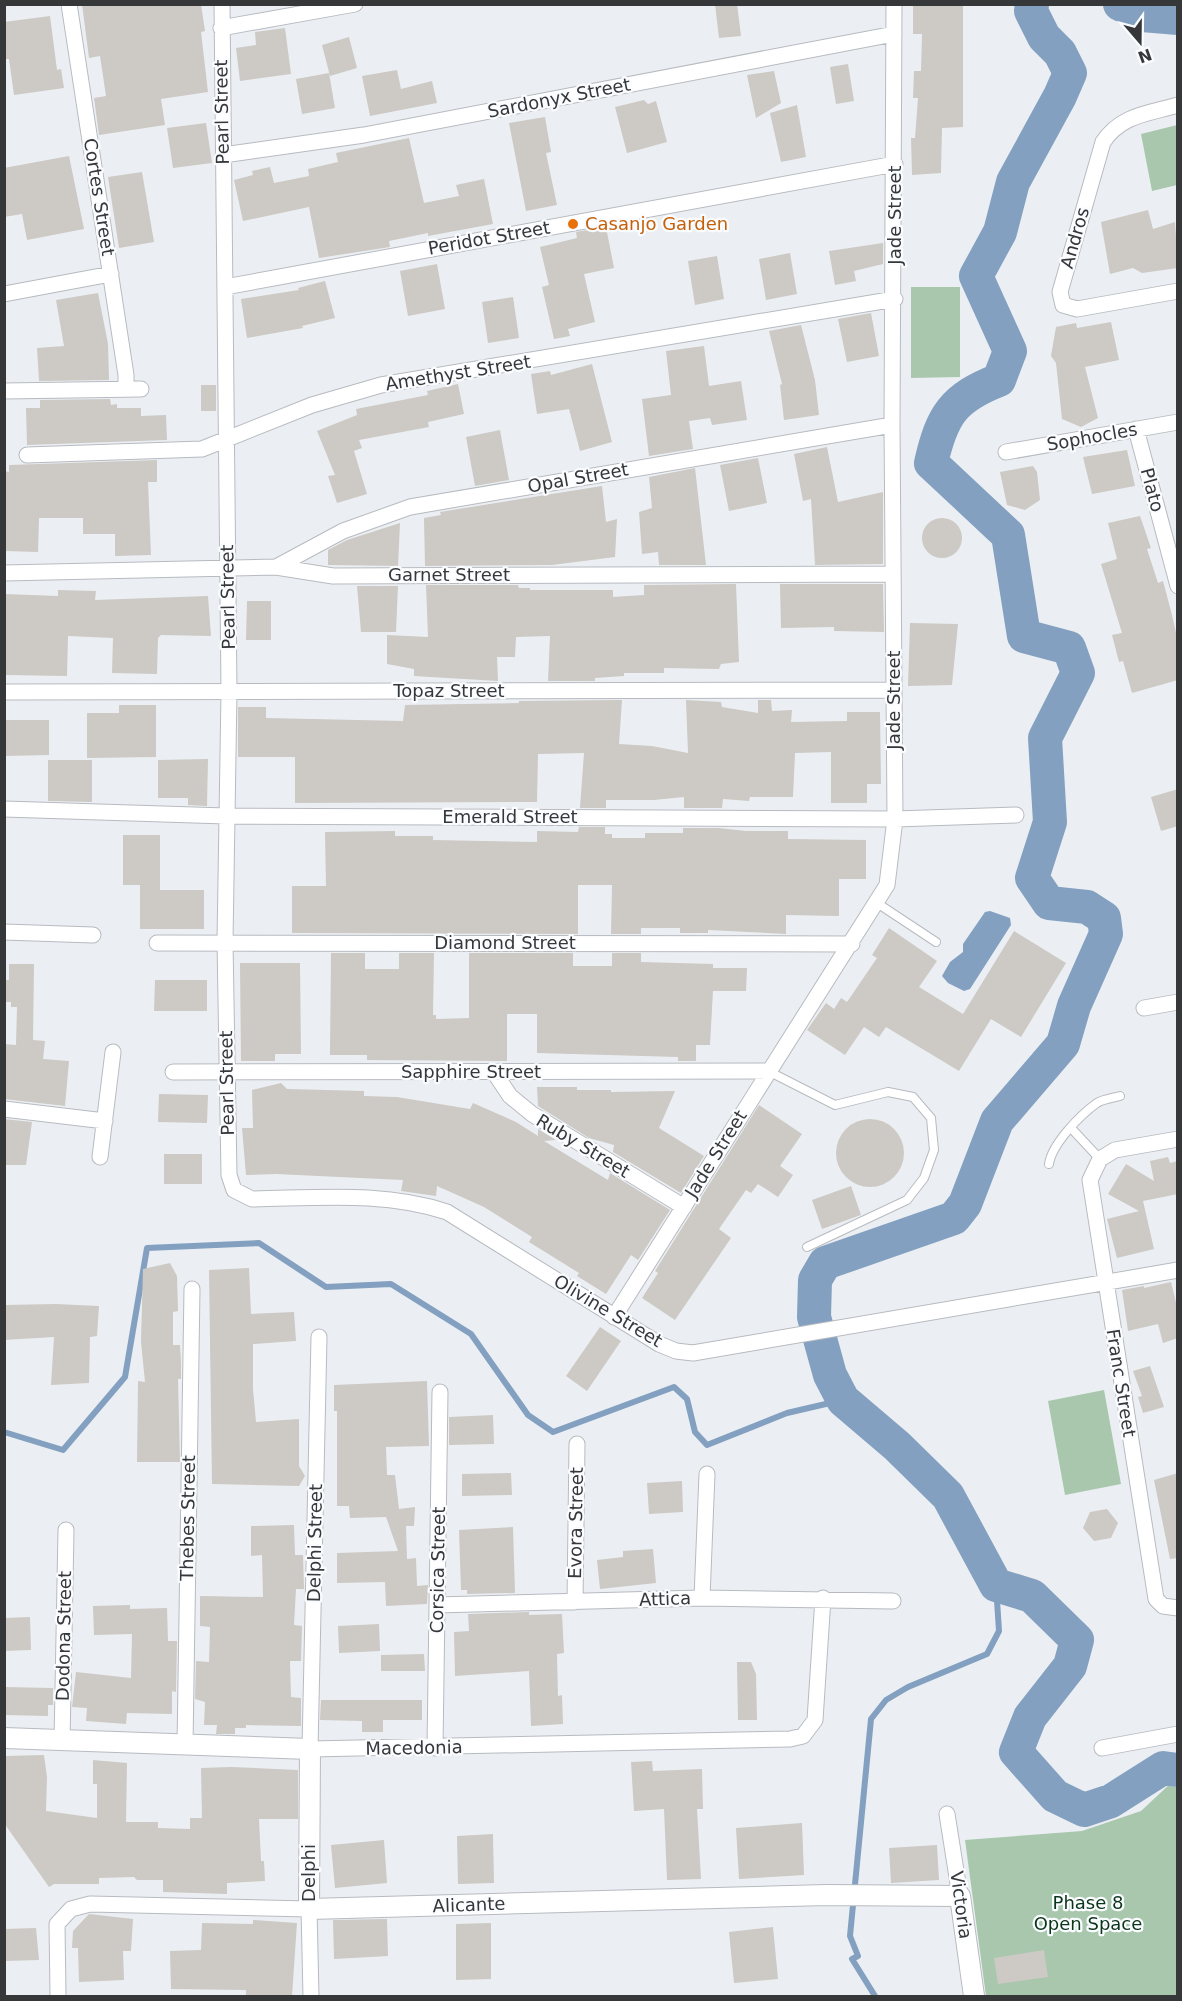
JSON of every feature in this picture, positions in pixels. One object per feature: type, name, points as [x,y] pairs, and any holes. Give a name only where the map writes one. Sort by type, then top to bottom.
[{"type":"street","name":"Cortes Street","points":[[4,391],[134,389],[111,274],[69,4]]},
{"type":"street","name":"Pearl Street","points":[[222,4],[229,691],[225,942],[226,1073],[229,1175],[234,1190]]},
{"type":"street","points":[[221,28],[355,4]]},
{"type":"street","name":"Jade Street","points":[[614,1317],[888,885],[895,819],[892,425],[895,299],[894,4]]},
{"type":"street","name":"Sardonyx Street","points":[[223,156],[364,135],[894,34]]},
{"type":"street","name":"Andros","points":[[1178,105],[1126,120],[1113,128],[1103,142],[1060,292],[1063,305],[1077,309],[1178,291]]},
{"type":"street","name":"Peridot Street","points":[[225,287],[895,164]]},
{"type":"street","points":[[4,294],[111,274]]},
{"type":"street","name":"Amethyst Street","points":[[27,454],[202,449],[312,405],[381,385],[895,299]]},
{"type":"street","name":"Sophocles","points":[[1006,453],[1178,422]]},
{"type":"street","name":"Opal Street","points":[[276,567],[343,531],[410,507],[892,425]]},
{"type":"street","name":"Plato","points":[[1136,429],[1178,586]]},
{"type":"street","name":"Garnet Street","points":[[4,573],[228,570],[276,567],[333,576],[893,574]]},
{"type":"street","name":"Topaz Street","points":[[4,692],[894,690]]},
{"type":"street","name":"Emerald Street","points":[[4,809],[226,816],[895,819],[1016,815]]},
{"type":"street","points":[[4,932],[93,935]]},
{"type":"street","name":"Diamond Street","points":[[157,943],[852,944]]},
{"type":"street","points":[[1144,1008],[1178,1002]]},
{"type":"street","points":[[100,1158],[113,1052]]},
{"type":"street","name":"Sapphire Street","points":[[173,1072],[768,1071]]},
{"type":"street","name":"Ruby Street","points":[[494,1072],[510,1096],[532,1114],[684,1207]]},
{"type":"street","points":[[4,1109],[105,1121]]},
{"type":"street","points":[[1100,1159],[1115,1150],[1178,1139]]},
{"type":"street","name":"Franc Street","points":[[1100,1159],[1090,1180],[1105,1282],[1156,1599],[1171,1607]]},
{"type":"street","name":"Olivine Street","points":[[234,1190],[252,1199],[388,1198],[430,1206],[467,1223],[614,1317],[676,1352],[693,1353],[1178,1270]]},
{"type":"street","name":"Thebes Street","points":[[185,1746],[192,1289]]},
{"type":"street","name":"Delphi Street","points":[[310,1749],[319,1337]]},
{"type":"street","name":"Corsica Street","points":[[435,1748],[440,1392]]},
{"type":"street","name":"Evora Street","points":[[576,1602],[577,1444]]},
{"type":"street","points":[[702,1598],[707,1474]]},
{"type":"street","name":"Dodona Street","points":[[62,1742],[66,1530]]},
{"type":"street","name":"Attica","points":[[437,1605],[702,1598],[823,1598],[893,1601]]},
{"type":"street","name":"Macedonia","points":[[4,1738],[62,1742],[310,1749],[790,1739],[803,1736],[815,1720],[823,1598]]},
{"type":"street","points":[[1102,1748],[1178,1734]]},
{"type":"street","name":"Delphi","points":[[310,1749],[310,1996]]},
{"type":"street","name":"Victoria","points":[[947,1815],[974,1996]]},
{"type":"street","name":"Alicante","points":[[58,1996],[57,1924],[63,1915],[78,1905],[309,1909],[826,1895],[960,1896]]},
{"type":"lane","points":[[877,903],[936,942]]},
{"type":"lane","points":[[768,1071],[835,1105],[888,1092],[914,1097],[931,1118],[934,1150],[924,1178],[907,1200],[807,1247]]},
{"type":"lane","points":[[1048,1164],[1051,1152],[1071,1128],[1098,1102],[1120,1096]]},
{"type":"lane","points":[[1071,1128],[1100,1159]]},
{"type":"green space","points":[[1177,125],[1177,185],[1152,191],[1141,134]]},
{"type":"green space","points":[[911,287],[960,287],[960,377],[911,378]]},
{"type":"green space","points":[[1104,1390],[1121,1484],[1065,1495],[1048,1401]]},
{"type":"green space","name":"Phase 8 Open Space","points":[[1171,1783],[1178,1789],[1177,1996],[986,1996],[965,1840],[1082,1831],[1141,1811]]},
{"type":"water","points":[[990,911],[1010,918],[1011,925],[970,989],[964,991],[948,983],[942,976],[950,962],[963,952],[963,944],[985,912]]},
{"type":"building","points":[[82,4],[201,4],[205,31],[201,32],[208,92],[161,99],[165,125],[99,135],[94,98],[106,96],[100,56],[89,58]]},
{"type":"building","points":[[715,4],[737,4],[741,36],[719,38]]},
{"type":"building","points":[[913,4],[963,4],[963,127],[942,128],[941,173],[912,175],[911,138],[915,138],[918,98],[913,98],[914,71],[921,71],[922,34],[913,34]]},
{"type":"building","points":[[50,16],[57,70],[61,69],[64,88],[14,95],[9,59],[4,59],[4,22]]},
{"type":"building","points":[[285,28],[291,74],[240,81],[236,48],[256,45],[255,32]]},
{"type":"building","points":[[349,37],[357,68],[330,76],[322,45]]},
{"type":"building","points":[[848,64],[854,101],[836,104],[830,67]]},
{"type":"building","points":[[397,70],[401,89],[432,81],[437,103],[370,116],[362,76]]},
{"type":"building","points":[[774,71],[781,103],[756,118],[747,75]]},
{"type":"building","points":[[329,73],[335,108],[302,114],[296,79]]},
{"type":"building","points":[[644,100],[648,104],[656,101],[667,142],[627,153],[615,107]]},
{"type":"building","points":[[797,105],[806,157],[781,162],[770,113]]},
{"type":"building","points":[[545,117],[551,152],[546,153],[557,205],[526,211],[509,123]]},
{"type":"building","points":[[206,123],[212,163],[173,168],[167,128]]},
{"type":"building","points":[[409,138],[424,203],[459,196],[456,185],[484,179],[493,224],[428,236],[428,233],[389,241],[390,247],[319,258],[309,207],[243,221],[234,180],[253,175],[252,171],[270,167],[274,183],[309,176],[308,169],[338,162],[336,153]]},
{"type":"building","points":[[69,156],[84,229],[27,240],[22,214],[4,217],[4,168]]},
{"type":"building","points":[[142,172],[154,242],[119,248],[108,177]]},
{"type":"building","points":[[1148,210],[1153,229],[1175,222],[1178,268],[1142,273],[1133,268],[1110,274],[1101,222]]},
{"type":"building","points":[[606,227],[614,268],[584,274],[595,322],[568,329],[570,336],[554,339],[542,287],[549,285],[540,247],[577,238],[576,232]]},
{"type":"building","points":[[883,243],[883,264],[854,271],[856,281],[835,285],[829,251]]},
{"type":"building","points":[[790,253],[797,294],[766,300],[759,259]]},
{"type":"building","points":[[717,256],[724,299],[695,305],[688,261]]},
{"type":"building","points":[[437,264],[445,309],[408,316],[400,271]]},
{"type":"building","points":[[325,281],[335,318],[302,326],[303,328],[247,338],[241,299],[299,290],[298,288]]},
{"type":"building","points":[[98,293],[108,344],[109,380],[39,381],[37,348],[64,346],[56,300]]},
{"type":"building","points":[[513,297],[519,338],[488,343],[482,302]]},
{"type":"building","points":[[871,313],[879,356],[847,362],[838,319]]},
{"type":"building","points":[[1111,322],[1119,360],[1085,367],[1098,418],[1081,427],[1062,419],[1056,363],[1051,356],[1056,327],[1076,323],[1077,328]]},
{"type":"building","points":[[801,325],[815,380],[819,415],[784,420],[780,385],[782,384],[769,331]]},
{"type":"building","points":[[704,346],[709,386],[741,381],[747,420],[712,425],[710,418],[689,421],[693,449],[649,456],[642,399],[671,395],[666,351]]},
{"type":"building","points":[[592,364],[612,442],[580,451],[569,409],[537,414],[531,374],[550,371],[551,375]]},
{"type":"building","points":[[458,384],[464,414],[428,422],[429,427],[359,440],[362,448],[354,451],[367,494],[337,503],[328,476],[335,475],[317,431],[357,415],[356,409],[428,395],[427,391]]},
{"type":"building","points":[[201,385],[216,385],[216,411],[201,411]]},
{"type":"building","points":[[110,399],[111,405],[117,404],[117,408],[141,408],[141,416],[166,415],[167,440],[27,445],[26,408],[40,408],[40,400]]},
{"type":"building","points":[[500,430],[509,480],[475,486],[466,437]]},
{"type":"building","points":[[827,447],[838,502],[883,492],[883,564],[815,565],[811,499],[803,501],[794,454]]},
{"type":"building","points":[[1127,450],[1135,486],[1092,494],[1083,457]]},
{"type":"building","points":[[758,458],[767,503],[729,511],[720,465]]},
{"type":"building","points":[[157,460],[157,482],[148,482],[151,555],[115,556],[115,534],[83,534],[83,518],[39,518],[38,552],[4,551],[4,471],[9,472],[9,465]]},
{"type":"building","points":[[1033,466],[1037,472],[1040,500],[1025,510],[1007,505],[1000,472]]},
{"type":"building","points":[[695,468],[706,565],[659,565],[658,552],[642,554],[639,512],[652,508],[649,477]]},
{"type":"building","points":[[602,486],[606,522],[617,519],[615,557],[552,565],[425,566],[424,518],[441,515],[440,512]]},
{"type":"building","points":[[1140,516],[1151,548],[1147,549],[1158,583],[1163,581],[1172,615],[1178,642],[1178,680],[1132,693],[1123,661],[1119,662],[1112,635],[1122,633],[1101,564],[1117,559],[1108,523]]},
{"type":"building","points":[[942,518],[956,524],[962,538],[956,552],[942,558],[928,552],[922,538],[928,524]]},
{"type":"building","points":[[400,523],[398,566],[328,565],[328,550],[347,540]]},
{"type":"building","points":[[736,584],[739,662],[721,664],[719,669],[664,668],[664,673],[624,673],[624,676],[595,678],[595,681],[548,681],[550,636],[516,637],[515,657],[497,657],[498,681],[414,676],[414,669],[387,664],[387,635],[428,637],[426,585],[518,585],[519,588],[530,588],[530,590],[613,590],[613,597],[644,595],[644,585]]},
{"type":"building","points":[[780,584],[883,584],[884,632],[834,631],[834,627],[781,628]]},
{"type":"building","points":[[357,586],[398,586],[396,632],[361,632]]},
{"type":"building","points":[[58,590],[96,591],[95,600],[208,596],[211,636],[161,635],[158,638],[157,674],[112,673],[113,638],[68,636],[67,676],[4,675],[4,594],[58,596]]},
{"type":"building","points":[[247,601],[271,601],[271,640],[246,640]]},
{"type":"building","points":[[910,623],[958,624],[952,685],[908,686]]},
{"type":"building","points":[[622,700],[619,744],[652,746],[688,753],[686,700],[721,702],[722,707],[758,713],[758,700],[771,700],[772,711],[792,710],[791,722],[847,721],[847,712],[880,712],[881,784],[867,784],[867,803],[831,803],[831,752],[795,753],[793,797],[750,797],[749,801],[723,799],[722,808],[684,808],[684,797],[654,800],[606,800],[606,808],[580,808],[584,753],[538,754],[537,802],[295,803],[295,757],[238,757],[238,707],[266,707],[266,718],[403,721],[405,705]]},
{"type":"building","points":[[119,705],[156,705],[156,757],[87,758],[87,713],[119,713]]},
{"type":"building","points":[[4,720],[49,720],[49,755],[4,756]]},
{"type":"building","points":[[208,759],[207,806],[188,805],[188,798],[158,798],[158,760]]},
{"type":"building","points":[[48,760],[92,760],[92,802],[48,801]]},
{"type":"building","points":[[1178,789],[1178,826],[1161,831],[1151,797]]},
{"type":"building","points":[[579,827],[605,827],[605,834],[612,834],[612,838],[645,838],[645,833],[683,833],[683,828],[719,828],[746,831],[788,831],[788,839],[866,840],[866,879],[839,879],[839,916],[786,915],[786,934],[708,930],[708,933],[680,933],[680,928],[641,928],[641,934],[611,934],[612,885],[578,885],[578,934],[292,933],[292,886],[326,886],[325,832],[395,831],[395,836],[433,836],[433,840],[537,842],[537,831],[578,832]]},
{"type":"building","points":[[123,835],[160,835],[160,890],[204,890],[204,929],[140,929],[140,885],[123,885]]},
{"type":"building","points":[[889,928],[937,961],[919,987],[963,1014],[1014,931],[1066,963],[1021,1037],[991,1019],[959,1071],[886,1027],[879,1037],[864,1027],[845,1055],[807,1030],[826,1003],[834,1009],[841,998],[847,1002],[877,958],[872,955]]},
{"type":"building","points":[[331,953],[365,953],[365,969],[399,969],[399,953],[434,953],[433,1015],[436,1015],[436,1019],[469,1018],[469,953],[573,953],[573,966],[612,966],[612,953],[641,953],[641,962],[713,964],[713,968],[747,968],[746,991],[713,991],[710,1045],[696,1045],[696,1061],[678,1061],[678,1057],[537,1053],[537,1014],[507,1014],[507,1061],[367,1060],[367,1055],[330,1055]]},
{"type":"building","points":[[240,963],[300,963],[301,1054],[275,1054],[275,1061],[241,1061]]},
{"type":"building","points":[[9,964],[34,964],[33,1040],[45,1041],[43,1059],[69,1061],[65,1106],[4,1099],[4,1044],[16,1045],[17,1007],[11,1007],[11,1002],[4,1002],[4,980],[9,980]]},
{"type":"building","points":[[155,980],[207,980],[207,1011],[154,1011]]},
{"type":"building","points":[[281,1083],[287,1089],[364,1091],[364,1096],[397,1097],[470,1109],[473,1103],[516,1122],[538,1136],[538,1129],[556,1140],[544,1141],[608,1180],[610,1173],[670,1210],[638,1260],[631,1255],[606,1294],[577,1276],[579,1273],[529,1242],[532,1237],[484,1207],[437,1186],[436,1196],[401,1191],[403,1180],[276,1174],[246,1175],[242,1128],[253,1128],[252,1090]]},
{"type":"building","points":[[537,1087],[577,1087],[577,1090],[611,1090],[611,1092],[675,1091],[659,1128],[704,1156],[681,1193],[613,1152],[614,1145],[589,1138],[538,1106]]},
{"type":"building","points":[[159,1094],[208,1095],[207,1123],[158,1122]]},
{"type":"building","points":[[759,1105],[802,1134],[780,1166],[793,1175],[778,1197],[758,1184],[751,1193],[746,1190],[719,1229],[731,1238],[675,1320],[642,1298],[658,1273],[655,1271]]},
{"type":"building","points":[[4,1119],[32,1122],[26,1165],[4,1165]]},
{"type":"building","points":[[863,1119],[877,1119],[889,1124],[899,1134],[904,1153],[899,1172],[889,1182],[877,1187],[863,1187],[851,1182],[841,1172],[836,1160],[836,1146],[841,1134],[851,1124]]},
{"type":"building","points":[[164,1154],[202,1154],[202,1184],[164,1184]]},
{"type":"building","points":[[1168,1157],[1170,1163],[1178,1161],[1178,1194],[1143,1201],[1154,1249],[1117,1258],[1107,1219],[1139,1211],[1108,1194],[1126,1164],[1154,1181],[1150,1161]]},
{"type":"building","points":[[851,1186],[861,1215],[822,1229],[812,1200]]},
{"type":"building","points":[[170,1263],[177,1276],[178,1311],[173,1312],[173,1345],[180,1345],[181,1379],[178,1379],[180,1462],[137,1462],[138,1381],[145,1382],[141,1342],[143,1269]]},
{"type":"building","points":[[249,1268],[251,1314],[294,1312],[296,1341],[253,1344],[253,1389],[256,1422],[299,1419],[299,1466],[305,1476],[299,1486],[212,1484],[209,1270]]},
{"type":"building","points":[[1171,1282],[1178,1311],[1178,1338],[1163,1343],[1158,1324],[1128,1331],[1122,1290]]},
{"type":"building","points":[[4,1305],[99,1306],[97,1336],[90,1337],[89,1383],[51,1385],[54,1337],[4,1340]]},
{"type":"building","points":[[600,1327],[621,1341],[587,1391],[566,1376]]},
{"type":"building","points":[[1150,1366],[1164,1407],[1143,1413],[1138,1397],[1142,1396],[1133,1371]]},
{"type":"building","points":[[427,1381],[429,1446],[386,1447],[387,1475],[395,1475],[399,1509],[415,1507],[414,1526],[406,1526],[407,1559],[416,1558],[417,1586],[428,1585],[427,1604],[386,1606],[385,1582],[337,1583],[337,1553],[398,1551],[386,1517],[350,1518],[349,1506],[337,1506],[337,1411],[334,1411],[334,1385]]},
{"type":"building","points":[[493,1415],[494,1444],[449,1445],[449,1417]]},
{"type":"building","points":[[511,1473],[512,1495],[462,1496],[462,1474]]},
{"type":"building","points":[[1178,1473],[1178,1558],[1170,1559],[1154,1480]]},
{"type":"building","points":[[682,1481],[683,1512],[649,1514],[647,1483]]},
{"type":"building","points":[[1107,1509],[1118,1523],[1111,1538],[1094,1541],[1083,1528],[1090,1512]]},
{"type":"building","points":[[294,1525],[295,1555],[303,1555],[304,1589],[296,1589],[294,1625],[302,1626],[301,1661],[290,1661],[291,1697],[301,1698],[301,1726],[246,1725],[246,1728],[235,1728],[235,1734],[216,1734],[217,1725],[204,1725],[205,1702],[195,1699],[196,1661],[209,1662],[210,1627],[200,1626],[200,1596],[263,1597],[262,1555],[251,1556],[251,1526]]},
{"type":"building","points":[[513,1527],[515,1593],[467,1594],[467,1590],[461,1590],[459,1530]]},
{"type":"building","points":[[653,1549],[656,1583],[600,1589],[597,1560],[623,1557],[623,1551]]},
{"type":"building","points":[[130,1605],[130,1609],[167,1608],[168,1641],[177,1641],[176,1692],[172,1691],[172,1714],[127,1713],[126,1724],[86,1721],[87,1708],[72,1707],[76,1672],[131,1678],[132,1634],[94,1635],[93,1606]]},
{"type":"building","points":[[529,1612],[529,1615],[562,1614],[564,1653],[557,1654],[558,1696],[562,1695],[563,1724],[531,1726],[529,1671],[455,1676],[454,1632],[469,1631],[468,1614]]},
{"type":"building","points":[[30,1617],[31,1650],[4,1651],[4,1618]]},
{"type":"building","points":[[379,1624],[380,1651],[339,1653],[338,1626]]},
{"type":"building","points":[[424,1654],[425,1671],[381,1671],[381,1655]]},
{"type":"building","points":[[737,1662],[751,1662],[756,1674],[757,1720],[738,1720]]},
{"type":"building","points":[[4,1687],[53,1688],[53,1705],[48,1705],[48,1716],[4,1715]]},
{"type":"building","points":[[321,1700],[422,1700],[422,1720],[383,1720],[383,1732],[362,1732],[362,1721],[320,1720]]},
{"type":"building","points":[[44,1755],[47,1777],[46,1811],[97,1818],[97,1784],[93,1784],[93,1760],[127,1763],[126,1822],[158,1822],[158,1828],[190,1829],[190,1818],[202,1818],[201,1768],[231,1767],[298,1770],[298,1819],[259,1819],[261,1861],[264,1861],[265,1881],[227,1883],[227,1894],[163,1892],[163,1880],[137,1880],[134,1877],[99,1878],[99,1884],[54,1884],[49,1887],[4,1823],[4,1756]]},
{"type":"building","points":[[652,1761],[653,1771],[702,1769],[703,1809],[697,1809],[701,1879],[667,1880],[664,1809],[634,1811],[631,1762]]},
{"type":"building","points":[[802,1823],[804,1875],[739,1879],[736,1828]]},
{"type":"building","points":[[493,1834],[494,1883],[458,1884],[457,1836]]},
{"type":"building","points":[[384,1840],[387,1883],[335,1888],[331,1845]]},
{"type":"building","points":[[937,1845],[939,1880],[891,1883],[889,1848]]},
{"type":"building","points":[[89,1914],[133,1919],[131,1951],[123,1951],[124,1980],[79,1982],[78,1948],[72,1948],[73,1931]]},
{"type":"building","points":[[387,1919],[388,1956],[334,1959],[333,1920]]},
{"type":"building","points":[[253,1920],[297,1923],[292,1996],[246,1996],[246,1990],[171,1989],[170,1951],[201,1950],[202,1923],[253,1924]]},
{"type":"building","points":[[491,1923],[491,1979],[456,1980],[456,1924]]},
{"type":"building","points":[[773,1927],[778,1979],[734,1983],[729,1932]]},
{"type":"building","points":[[36,1928],[39,1960],[4,1961],[4,1929]]},
{"type":"building","points":[[1044,1950],[1048,1977],[998,1984],[994,1958]]},
{"type":"waterway","points":[[1032,4],[1031,11],[1044,37],[1060,53],[1070,73],[1013,182],[1000,232],[976,276],[1010,351],[999,380],[971,394],[952,410],[940,432],[931,463],[1008,535],[1024,636],[1069,648],[1078,673],[1045,738],[1050,822],[1032,878],[1049,903],[1087,907],[1104,918],[1106,934],[1074,1006],[1063,1044],[997,1121],[965,1204],[954,1218],[825,1263],[815,1280],[814,1317],[830,1375],[843,1400],[897,1446],[948,1496],[996,1585],[1032,1596],[1077,1640],[1070,1666],[1030,1717],[1016,1752],[1055,1796],[1084,1810],[1111,1801],[1163,1768],[1178,1770]]},
{"type":"waterway","points":[[1120,4],[1142,15],[1178,18]]},
{"type":"waterway","points":[[4,1432],[63,1450],[125,1377],[147,1248],[259,1243],[326,1287],[391,1284],[471,1334],[528,1415],[553,1432],[674,1387],[687,1399],[695,1432],[707,1445],[787,1413],[843,1400]]},
{"type":"waterway","points":[[875,1996],[852,1959],[858,1956],[850,1936],[871,1719],[886,1700],[908,1687],[987,1654],[999,1631],[996,1585]]},
{"type":"place","name":"Casanjo Garden","points":[[573,224]]}]
